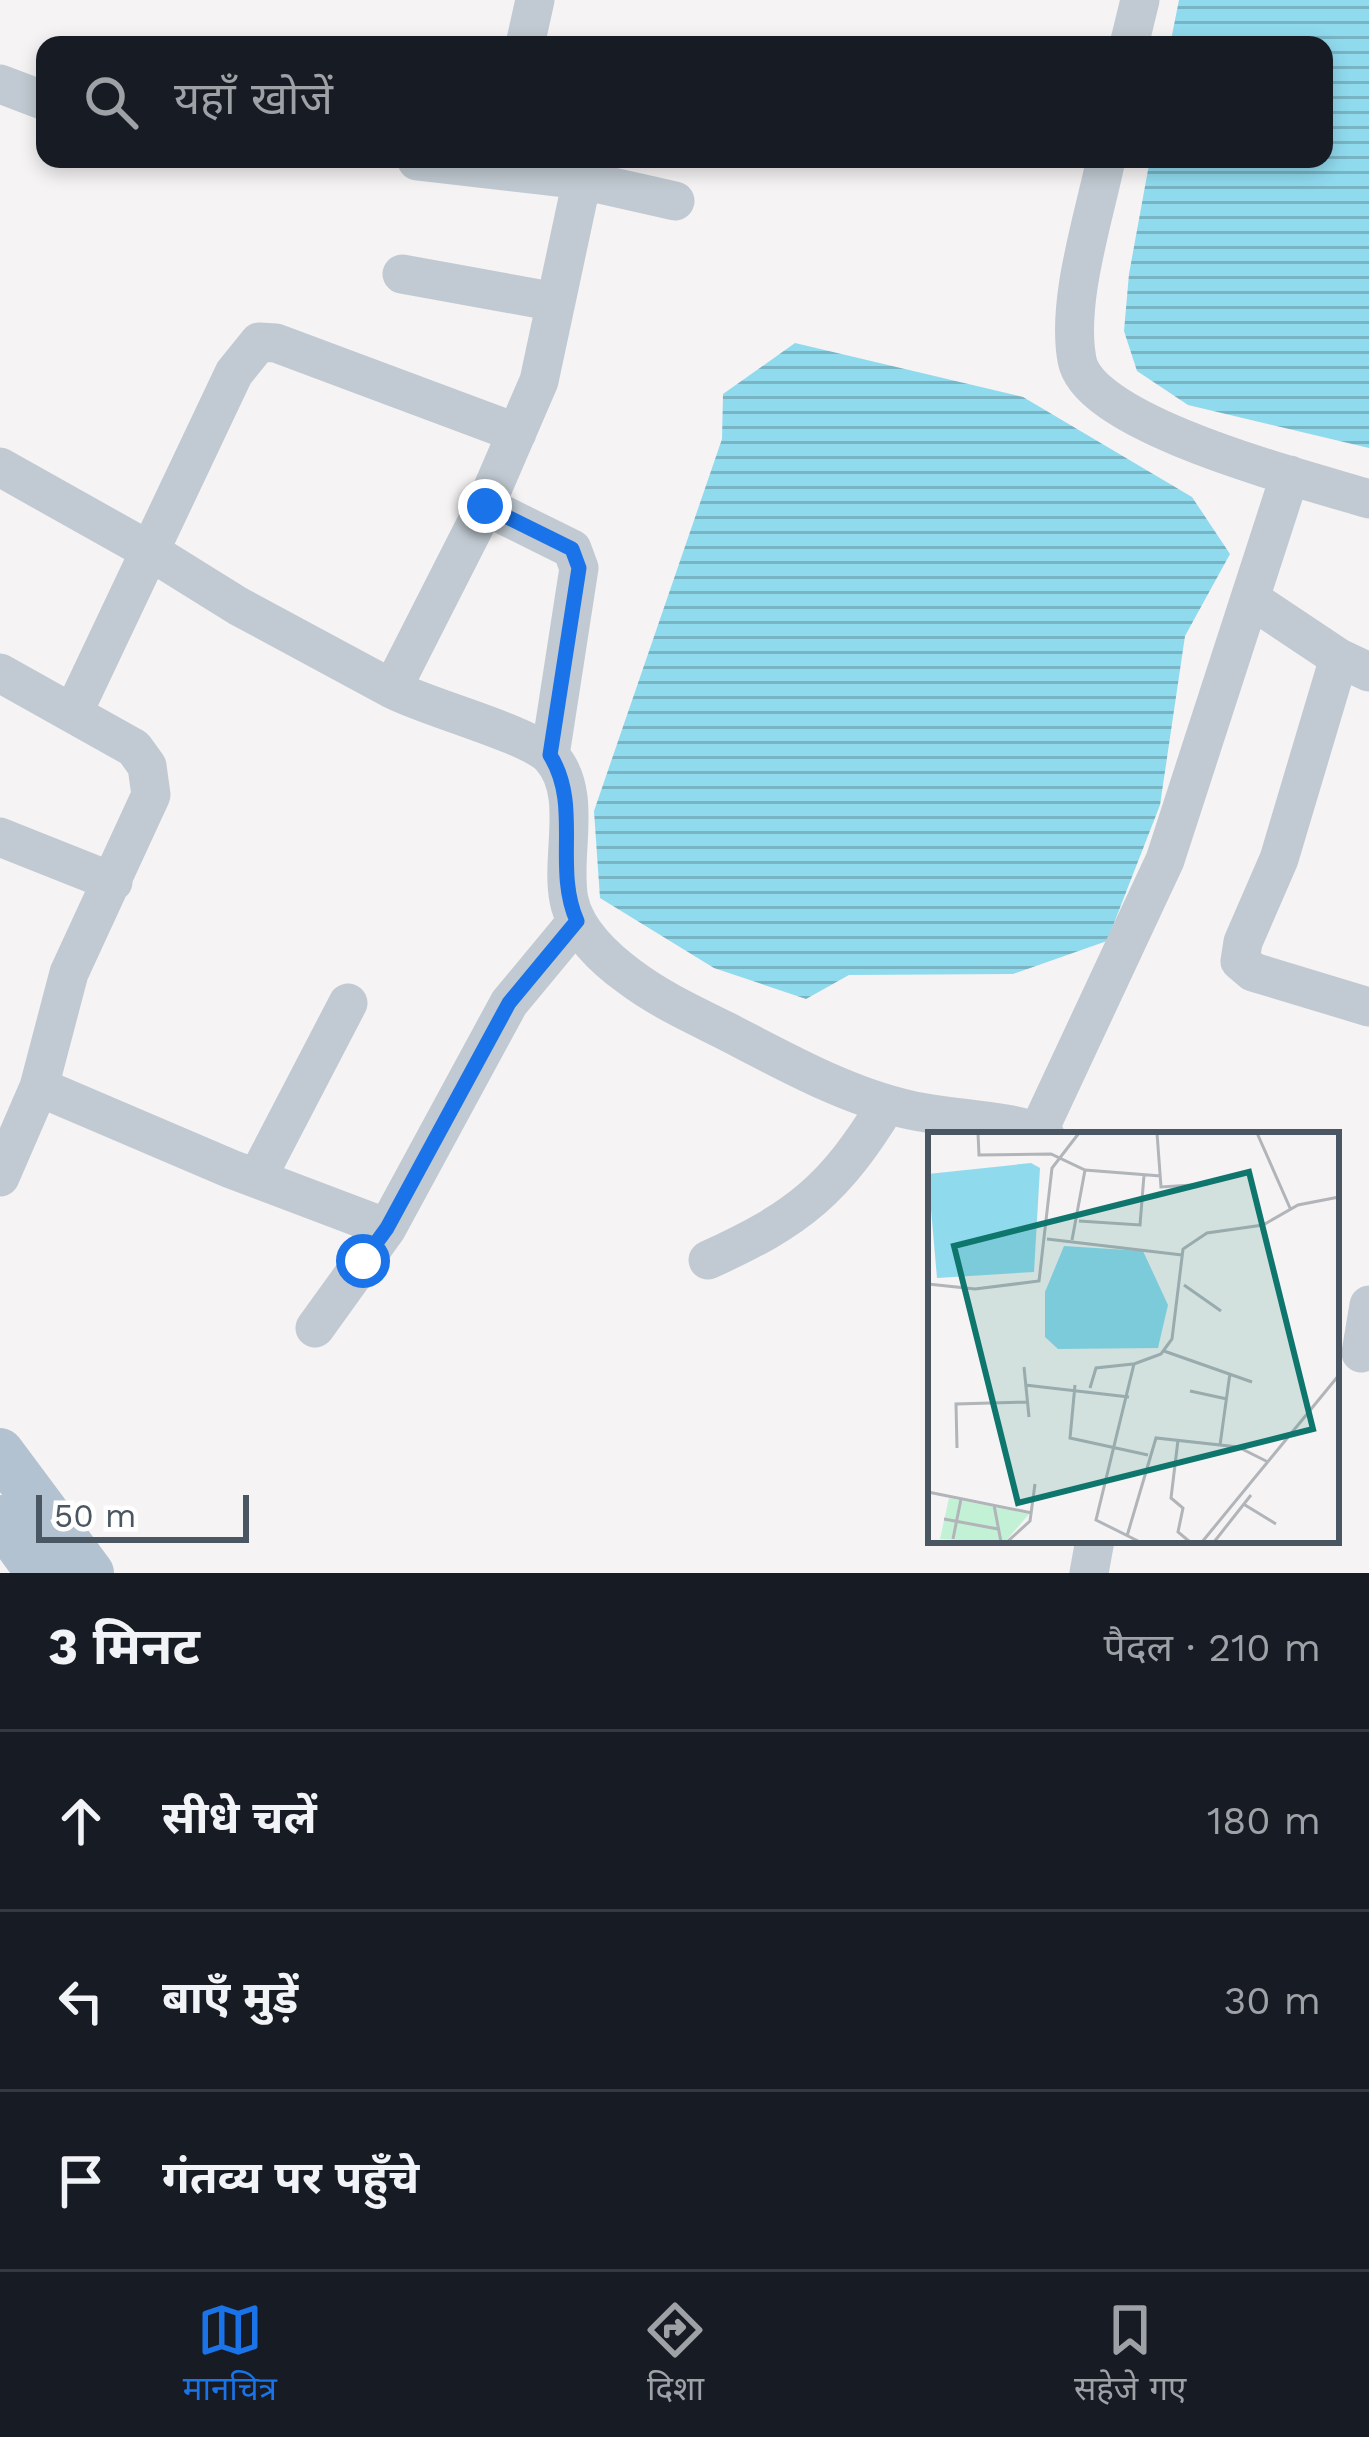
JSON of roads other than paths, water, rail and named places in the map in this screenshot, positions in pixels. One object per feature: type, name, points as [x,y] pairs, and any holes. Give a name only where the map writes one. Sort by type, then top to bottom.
[{"type":"main road","points":[[0,1452],[90,1573]]},
{"type":"main road","points":[[0,1519],[40,1573]]},
{"type":"street","points":[[527,36],[536,0]]},
{"type":"street","points":[[1131,36],[1140,0]]},
{"type":"street","points":[[0,84],[36,98]]},
{"type":"street","points":[[514,168],[675,201]]},
{"type":"street","points":[[1104,168],[1074,330],[1077,364],[1088,384],[1114,407],[1141,421],[1290,476],[1369,499]]},
{"type":"street","points":[[392,689],[485,506],[539,381],[582,180]]},
{"type":"street","points":[[402,274],[556,302]]},
{"type":"street","points":[[74,713],[234,373],[259,342],[276,343],[517,434]]},
{"type":"street","points":[[0,467],[238,606],[392,689],[550,755],[565,790],[569,903],[587,937],[630,977],[758,1047],[887,1104],[1036,1132]]},
{"type":"street","points":[[1041,1132],[1165,860],[1290,476]]},
{"type":"street","points":[[485,506],[572,549],[577,557],[550,755]]},
{"type":"street","points":[[1252,600],[1354,665],[1240,961],[1253,973],[1369,1007]]},
{"type":"street","points":[[0,673],[134,748],[151,776],[151,795],[68,973],[39,1087],[0,1177]]},
{"type":"street","points":[[0,837],[113,882]]},
{"type":"street","points":[[315,1328],[387,1228],[509,1003],[577,921]]},
{"type":"street","points":[[257,1178],[348,1003]]},
{"type":"street","points":[[39,1087],[387,1228]]},
{"type":"street","points":[[708,1260],[792,1217],[829,1186],[887,1104]]},
{"type":"street","points":[[1361,1353],[1369,1305]]},
{"type":"street","points":[[1089,1573],[1094,1543]]},
{"type":"water","points":[[1179,0],[1369,0],[1369,448],[1188,405],[1137,371],[1124,331],[1148,168],[1333,168],[1333,36],[1172,36]]},
{"type":"water","points":[[795,343],[1023,397],[1192,497],[1230,554],[1185,636],[1160,805],[1107,941],[1013,974],[849,975],[806,999],[714,968],[600,898],[594,811],[722,439],[723,394]]}]
